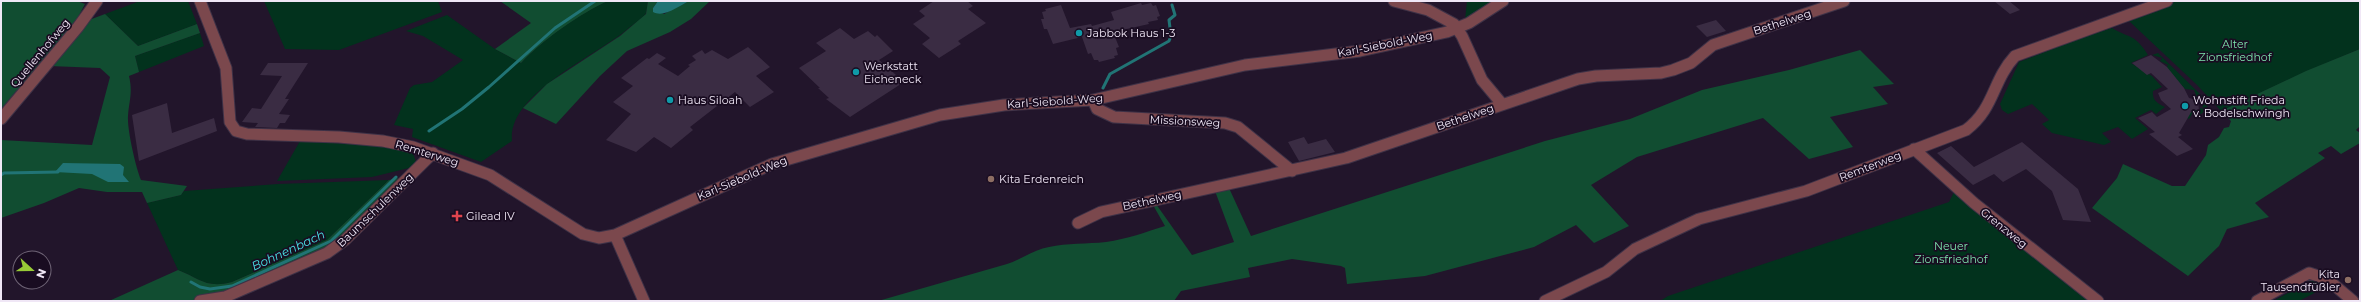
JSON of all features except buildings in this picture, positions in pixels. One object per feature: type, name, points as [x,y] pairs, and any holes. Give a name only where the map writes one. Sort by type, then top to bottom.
[{"type":"street","name":"Quellenhofweg","points":[[1,120],[97,1]]},
{"type":"street","name":"Remterweg","points":[[200,1],[226,68],[230,122],[234,130],[247,134],[383,141],[406,145],[433,153],[499,180],[583,234],[599,238],[615,235]]},
{"type":"street","points":[[1394,1],[1428,10],[1447,19],[1457,28],[1478,73],[1502,104]]},
{"type":"street","name":"Karl-Siebold-Weg","points":[[615,235],[726,183],[772,164],[940,115],[1004,105],[1093,100],[1244,65],[1360,51],[1457,28],[1503,1]]},
{"type":"street","name":"Bethelweg","points":[[1078,223],[1101,212],[1346,158],[1502,104],[1589,77],[1661,73],[1673,70],[1691,63],[1713,45],[1844,1]]},
{"type":"street","name":"Remterweg","points":[[1545,301],[1606,272],[1635,249],[1699,219],[1806,191],[1966,130],[1978,123],[1989,107],[2004,68],[2015,56],[2167,1]]},
{"type":"street","name":"Missionsweg","points":[[1093,100],[1100,111],[1114,117],[1225,123],[1238,127],[1292,171]]},
{"type":"street","name":"Grenzweg","points":[[1914,149],[1985,213],[2098,301]]},
{"type":"street","name":"Baumschulenweg","points":[[200,301],[225,297],[327,253],[345,240],[433,153]]},
{"type":"street","points":[[615,235],[644,301]]},
{"type":"street","points":[[2257,301],[2309,273],[2314,273],[2324,277],[2353,301]]},
{"type":"green space","points":[[140,1],[188,1],[197,24],[138,46],[105,14]]},
{"type":"green space","points":[[264,1],[438,1],[442,12],[339,50],[285,49]]},
{"type":"green space","points":[[608,1],[648,1],[646,13],[643,17],[616,38],[558,76],[539,91],[524,107],[514,123],[512,141],[481,162],[412,137],[413,129],[394,125],[410,88],[414,85],[432,82],[463,60],[423,36],[406,31],[447,15],[495,49],[521,63],[539,46],[562,28],[586,12]]},
{"type":"green space","points":[[1467,1],[1494,1],[1465,20]]},
{"type":"green space","name":"Alter Zionsfriedhof","points":[[2176,1],[2360,1],[2360,49],[2307,71],[2221,111],[2197,85],[2129,21],[2158,11]]},
{"type":"green space","points":[[2112,28],[2140,43],[2148,55],[2131,63],[2152,76],[2162,87],[2153,91],[2153,97],[2165,107],[2156,114],[2151,110],[2135,118],[2148,129],[2132,139],[2118,127],[2102,133],[2111,142],[2104,145],[2052,133],[2042,124],[2049,120],[2032,104],[2008,114],[2002,110],[2000,104],[2019,62],[2081,38]]},
{"type":"green space","points":[[200,33],[204,46],[139,72],[135,56]]},
{"type":"green space","points":[[2158,53],[2201,95],[2208,105],[2206,110],[2201,114],[2193,112],[2189,119],[2185,117],[2189,109],[2200,111],[2200,108],[2203,109],[2202,104],[2199,103],[2194,90],[2185,89],[2166,68],[2168,65],[2160,61],[2162,58],[2152,55]]},
{"type":"green space","points":[[300,141],[384,146],[413,153],[416,162],[413,167],[372,177],[277,181]]},
{"type":"green space","points":[[389,180],[327,240],[232,282],[223,284],[203,282],[178,270],[147,203],[181,195],[184,191],[278,184]]},
{"type":"green space","name":"Neuer Zionsfriedhof","points":[[1954,192],[2091,301],[1660,301],[1668,296],[1949,202]]},
{"type":"green space","points":[[2312,280],[2323,283],[2345,301],[2326,287],[2299,301],[2275,300]]},
{"type":"shaded area","points":[[1,1],[77,1],[85,4],[77,19],[1,109]]},
{"type":"shaded area","points":[[500,1],[608,1],[586,12],[562,28],[539,46],[521,63],[495,49],[531,23]]},
{"type":"shaded area","points":[[648,1],[658,1],[653,8],[664,14],[689,1],[710,1],[691,19],[670,32],[627,51],[600,76],[556,124],[523,108],[547,84],[620,36],[646,14]]},
{"type":"shaded area","points":[[658,1],[689,1],[671,11],[662,14],[653,12],[653,8]]},
{"type":"shaded area","points":[[105,14],[138,46],[197,24],[200,33],[135,56],[139,72],[129,76],[131,92],[128,122],[134,158],[141,180],[187,186],[181,195],[147,203],[142,192],[107,192],[79,188],[44,203],[1,218],[1,140],[92,145],[110,77],[100,68],[49,66],[89,20]]},
{"type":"shaded area","points":[[2360,49],[2360,126],[2356,130],[2360,133],[2360,143],[2341,154],[2331,146],[2318,153],[2325,158],[2255,203],[2269,217],[2227,229],[2219,246],[2188,276],[2092,208],[2117,178],[2123,164],[2172,186],[2185,186],[2206,155],[2208,145],[2219,137],[2224,128],[2229,127],[2231,121],[2221,111],[2306,71]]},
{"type":"shaded area","points":[[1860,50],[1894,84],[1873,87],[1888,104],[1830,117],[1853,147],[1809,159],[1763,118],[1637,157],[1591,185],[1629,226],[1594,243],[1576,225],[1534,247],[1425,276],[1347,284],[1345,268],[1341,266],[1292,259],[1248,268],[1250,277],[1181,291],[1174,301],[878,301],[1007,264],[1043,248],[1114,241],[1165,226],[1153,205],[1156,204],[1192,255],[1234,242],[1215,191],[1229,188],[1251,236],[1545,141],[1630,119],[1702,90],[1789,70]]},
{"type":"shaded area","points":[[63,163],[120,164],[124,167],[123,175],[129,182],[108,182],[92,174],[55,172]]},
{"type":"shaded area","points":[[404,177],[342,240],[324,251],[216,297],[186,301],[109,301],[178,270],[203,282],[223,284],[232,282],[327,240],[389,180]]},
{"type":"waterway","name":"Bohnenbach","points":[[429,131],[462,109],[489,87],[555,28],[595,1]]},
{"type":"waterway","name":"Bohnenbach","points":[[1103,88],[1110,74],[1169,41],[1171,36],[1169,20],[1175,15],[1172,5]]},
{"type":"waterway","name":"Bohnenbach","points":[[1,175],[4,173],[58,172]]},
{"type":"waterway","name":"Bohnenbach","points":[[191,282],[200,287],[210,289],[232,286],[331,241],[396,177]]},
{"type":"place","name":"Jabbok Haus 1-3","points":[[1079,33]]},
{"type":"place","name":"Werkstatt Eicheneck","points":[[856,72]]},
{"type":"place","name":"Haus Siloah","points":[[670,100]]},
{"type":"place","name":"Wohnstift Frieda v. Bodelschwingh","points":[[2185,106]]},
{"type":"place","name":"Kita Erdenreich","points":[[991,179]]},
{"type":"place","name":"Gilead IV","points":[[457,216]]},
{"type":"place","name":"Kita Tausendfüßler","points":[[2348,280]]}]
